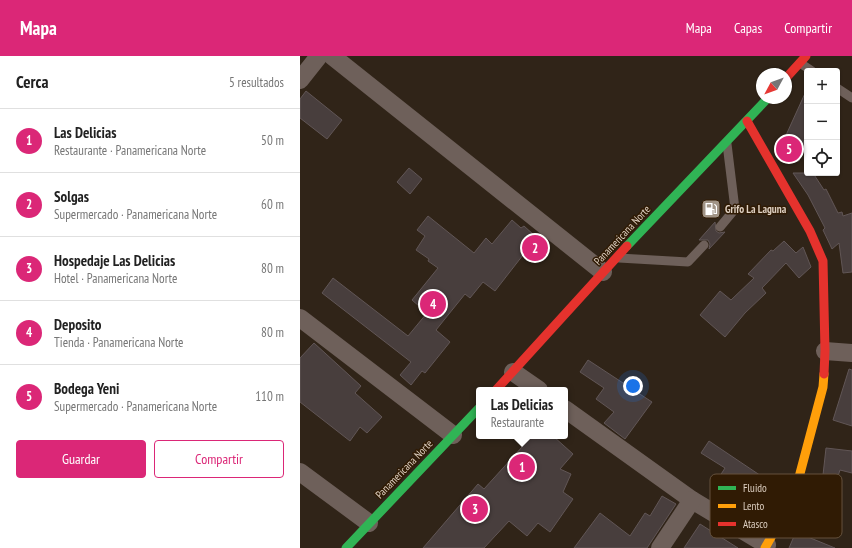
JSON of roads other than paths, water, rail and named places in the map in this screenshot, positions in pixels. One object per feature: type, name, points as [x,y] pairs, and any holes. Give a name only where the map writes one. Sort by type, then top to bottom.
[{"type":"main road","points":[[792,72],[803,60]]},
{"type":"main road","name":"Panamericana Norte","points":[[499,387],[616,258],[763,104]]},
{"type":"main road","points":[[747,121],[810,231],[823,261],[825,351],[823,387],[800,474]]},
{"type":"main road","name":"Panamericana Norte","points":[[346,548],[476,411]]},
{"type":"street","points":[[300,80],[319,56]]},
{"type":"street","points":[[332,56],[603,272]]},
{"type":"street","points":[[300,318],[453,435]]},
{"type":"street","points":[[825,351],[852,353]]},
{"type":"street","points":[[513,372],[535,387]]},
{"type":"street","points":[[568,411],[692,500],[710,511]]},
{"type":"street","points":[[300,472],[369,523]]},
{"type":"street","points":[[660,548],[692,500]]},
{"type":"street","points":[[753,538],[766,546]]},
{"type":"lane","points":[[803,60],[810,68]]},
{"type":"lane","points":[[840,90],[852,98]]},
{"type":"lane","points":[[720,227],[735,209],[726,142]]},
{"type":"lane","points":[[616,258],[688,262],[704,245]]},
{"type":"place","name":"Bodega Yeni","points":[[789,149]]},
{"type":"place","name":"Grifo La Laguna","points":[[711,209]]},
{"type":"place","name":"Solgas","points":[[535,248]]},
{"type":"place","name":"Deposito","points":[[433,304]]},
{"type":"place","name":"Las Delicias","points":[[522,467]]},
{"type":"place","name":"Hospedaje Las Delicias","points":[[475,509]]}]
